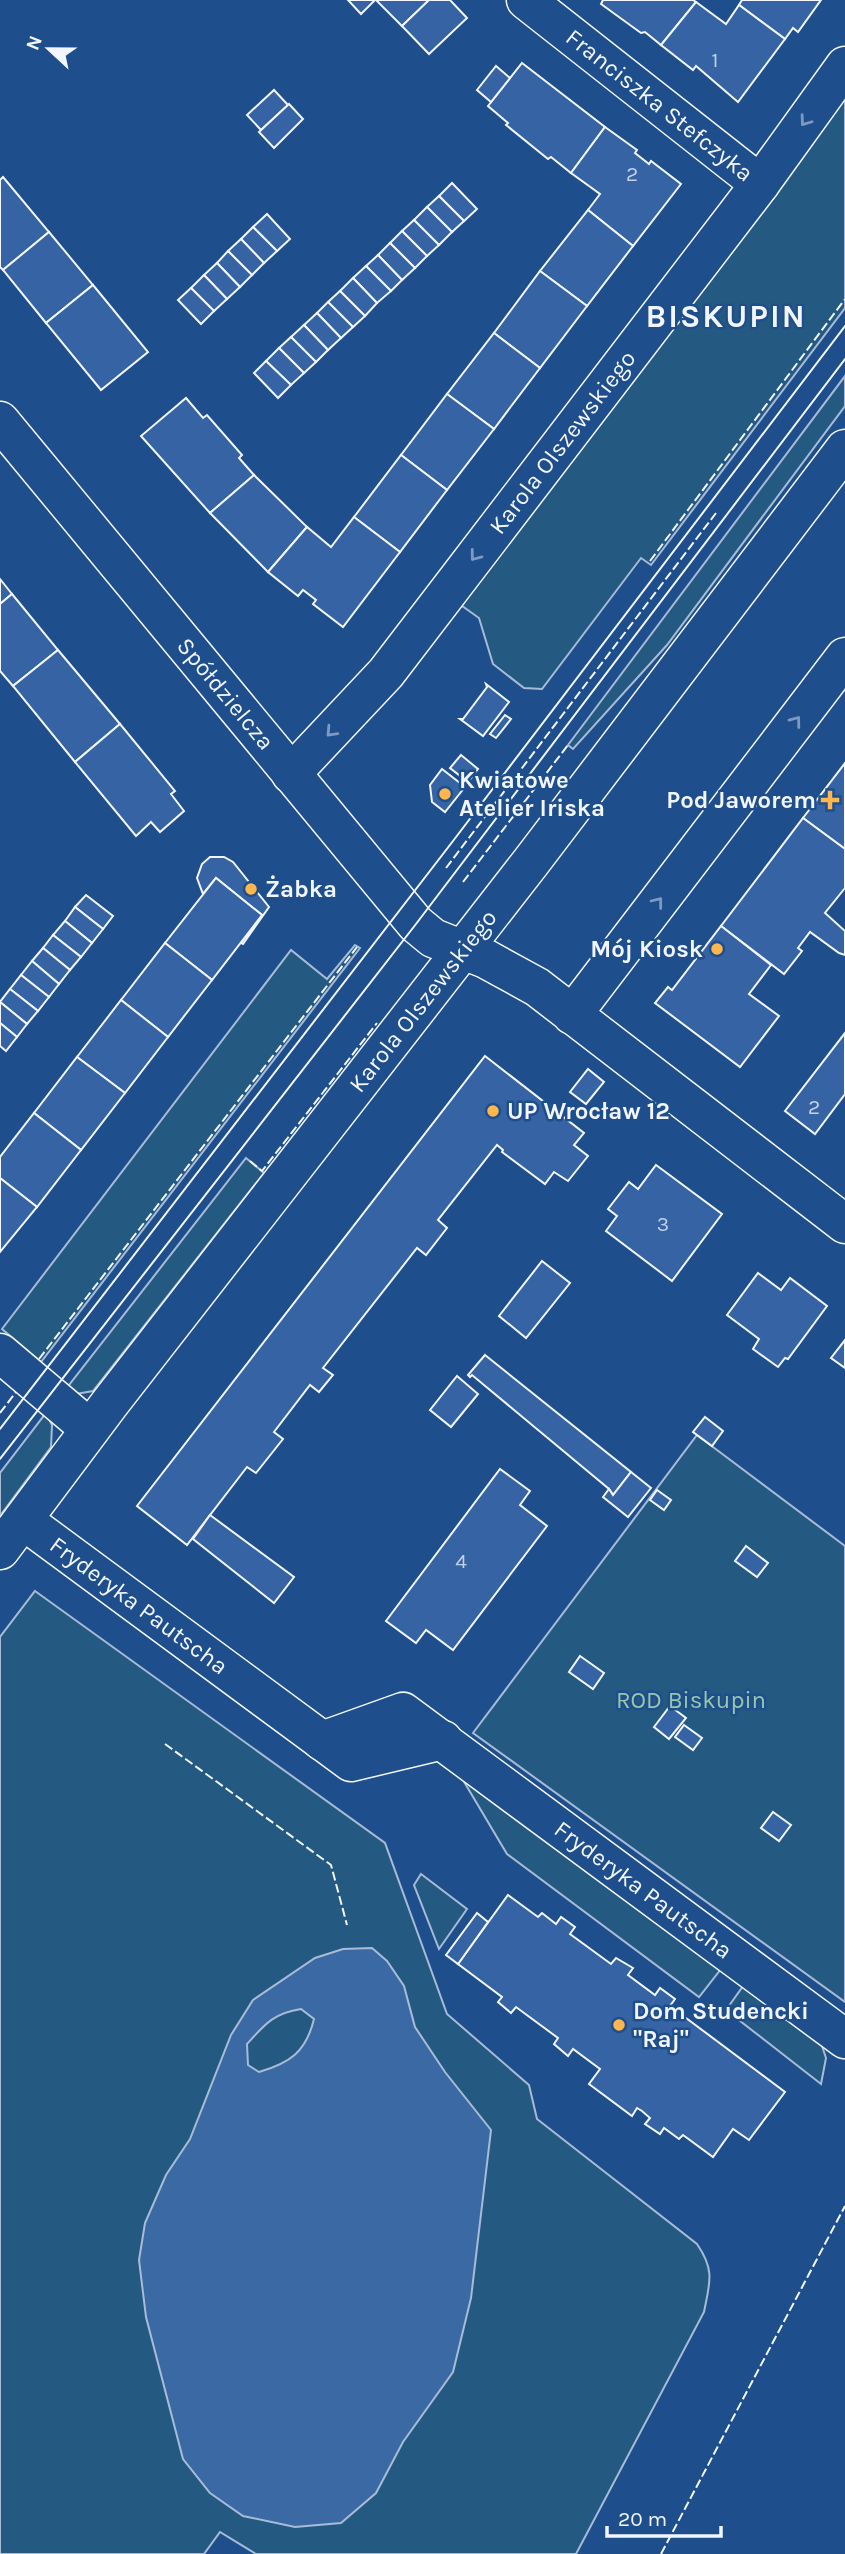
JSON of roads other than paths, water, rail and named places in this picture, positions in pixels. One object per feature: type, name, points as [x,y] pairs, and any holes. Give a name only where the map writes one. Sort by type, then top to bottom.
[{"type":"street","name":"Franciszka Stefczyka","points":[[526,0],[760,184]]},
{"type":"street","name":"Karola Olszewskiego","points":[[292,774],[386,673],[760,184],[845,66]]},
{"type":"street","name":"Spółdzielcza","points":[[0,421],[416,924],[433,938],[526,980],[845,1224]]},
{"type":"street","name":"Karola Olszewskiego","points":[[0,1550],[90,1429],[698,645],[845,450]]},
{"type":"street","points":[[572,1015],[845,656]]},
{"type":"street","points":[[0,1353],[90,1429]]},
{"type":"street","name":"Fryderyka Pautscha","points":[[23,1520],[322,1741],[402,1712],[845,2039]]},
{"type":"tram line","points":[[0,1429],[845,326]]},
{"type":"tram line","points":[[0,1459],[416,924],[845,359]]},
{"type":"place","name":"Kwiatowe Atelier Iriska","points":[[445,794]]},
{"type":"place","name":"Pod Jaworem","points":[[830,800]]},
{"type":"place","name":"Żabka","points":[[251,889]]},
{"type":"place","name":"Mój Kiosk","points":[[717,949]]},
{"type":"place","name":"UP Wrocław 12","points":[[493,1111]]},
{"type":"place","name":"Dom Studencki \"Raj\"","points":[[619,2025]]},
{"type":"district","name":"BISKUPIN","points":[[726,316]]},
{"type":"park label","name":"ROD Biskupin","points":[[691,1700]]}]
